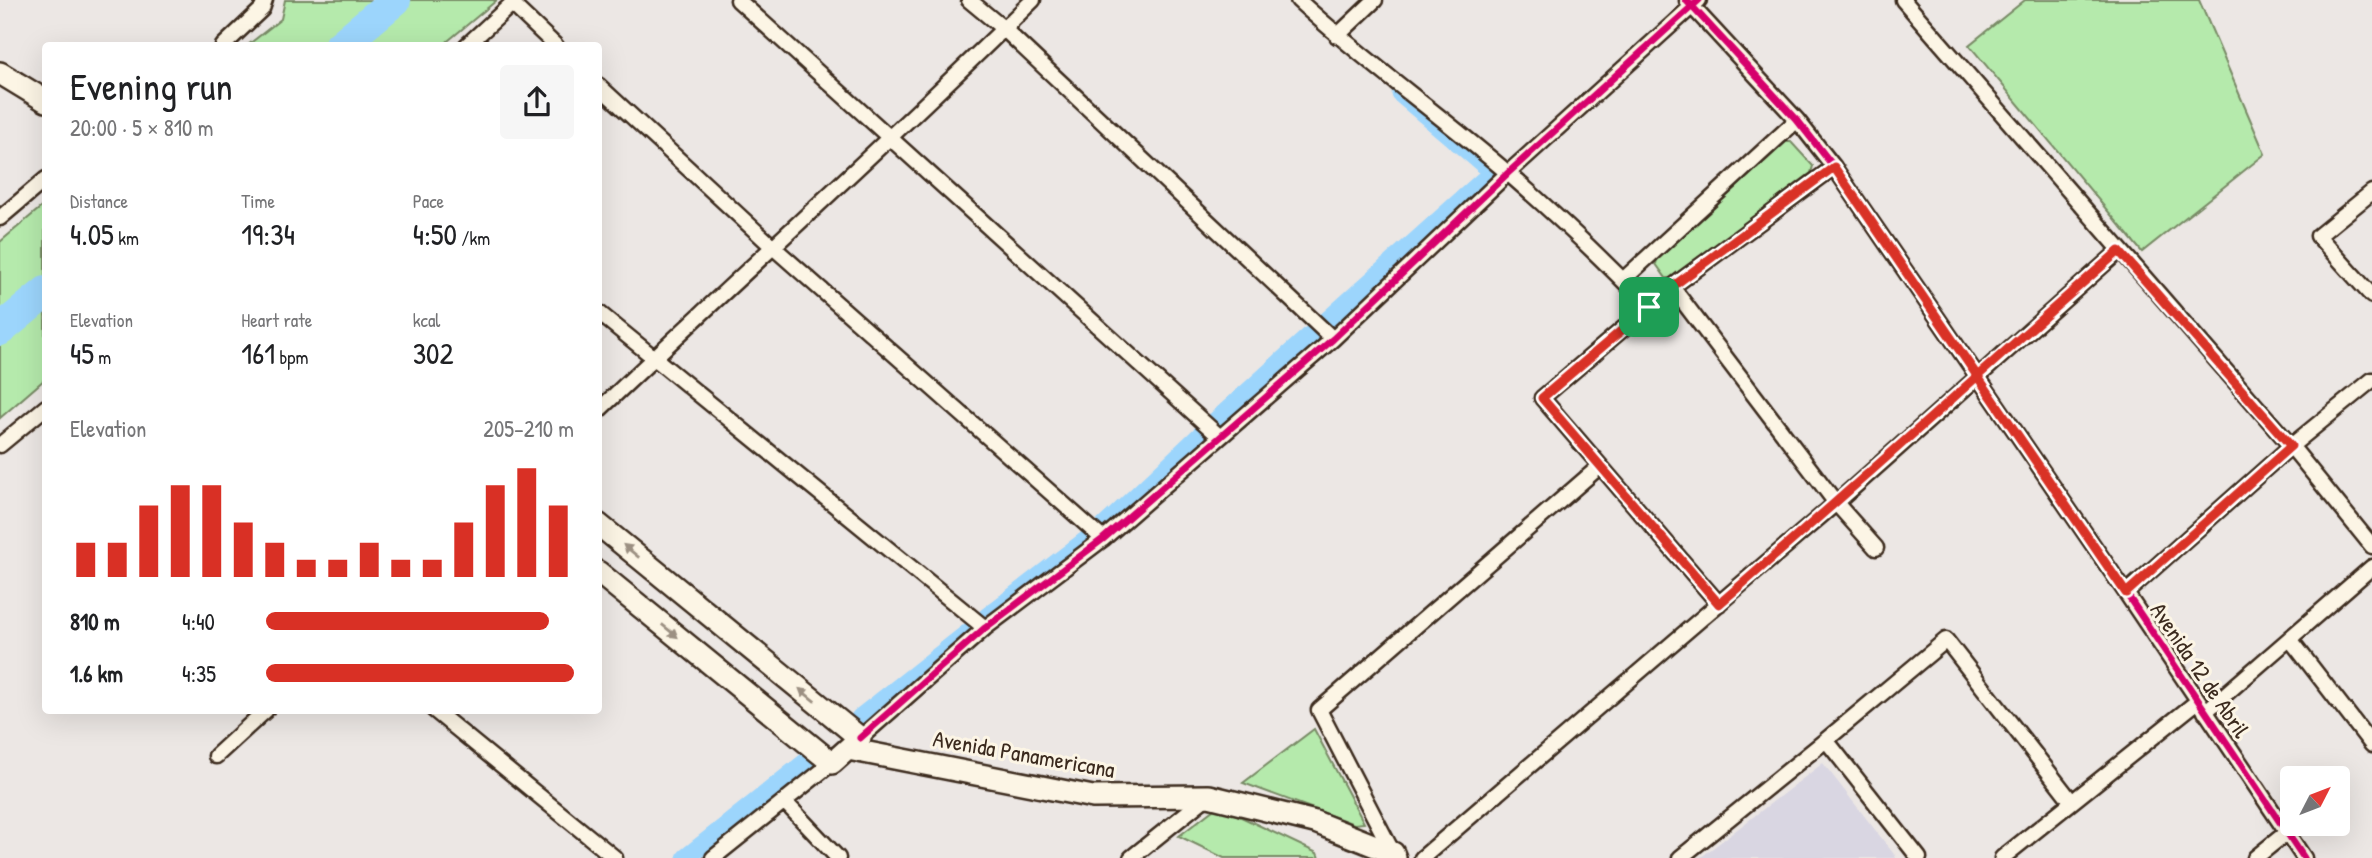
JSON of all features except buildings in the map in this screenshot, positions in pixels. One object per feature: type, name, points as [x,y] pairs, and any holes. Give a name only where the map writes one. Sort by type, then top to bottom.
[{"type":"main road","points":[[0,73],[42,99]]},
{"type":"main road","name":"Avenida Panamericana","points":[[602,527],[854,744],[1093,797],[1209,796],[1315,822],[1394,855]]},
{"type":"main road","points":[[602,575],[831,763],[854,744]]},
{"type":"street","points":[[227,42],[262,9],[265,0]]},
{"type":"street","points":[[738,0],[1220,436]]},
{"type":"street","points":[[969,0],[1332,339]]},
{"type":"street","points":[[602,407],[891,139],[1033,0]]},
{"type":"street","points":[[1298,0],[1337,36],[1508,173],[1649,307]]},
{"type":"street","points":[[1337,36],[1375,0]]},
{"type":"street","points":[[1903,0],[2291,446],[2372,546]]},
{"type":"street","points":[[470,42],[514,2],[552,42]]},
{"type":"street","points":[[854,744],[985,628],[1103,539],[1332,339],[1692,2]]},
{"type":"street","name":"Avenida 12 de Abril","points":[[1692,2],[1797,120],[1834,167],[2126,593],[2280,824]]},
{"type":"street","points":[[602,89],[772,247],[1103,539]]},
{"type":"street","points":[[1623,280],[1797,120]]},
{"type":"street","points":[[1719,604],[1542,398],[1672,287],[1834,167]]},
{"type":"street","points":[[0,218],[42,182]]},
{"type":"street","points":[[2372,192],[2318,236],[2372,296]]},
{"type":"street","points":[[1422,858],[1836,503],[2119,251]]},
{"type":"street","points":[[1672,287],[1836,503],[1876,548]]},
{"type":"street","points":[[602,315],[985,628]]},
{"type":"street","points":[[2126,593],[2291,446],[2372,380]]},
{"type":"street","points":[[0,445],[42,410]]},
{"type":"street","name":"Avenida Panamericana","points":[[1394,855],[1319,710],[1600,467]]},
{"type":"street","points":[[2002,858],[2072,802],[2290,639],[2372,567]]},
{"type":"street","points":[[2290,639],[2372,745]]},
{"type":"street","points":[[1679,858],[1946,640],[2072,802]]},
{"type":"street","points":[[216,756],[262,714]]},
{"type":"street","points":[[439,714],[615,858]]},
{"type":"street","points":[[1826,740],[1919,858]]},
{"type":"street","points":[[713,858],[831,763]]},
{"type":"street","points":[[1131,858],[1209,796]]},
{"type":"street","points":[[784,801],[838,858]]},
{"type":"street","points":[[2255,858],[2282,836]]},
{"type":"street","name":"Avenida 12 de Abril","points":[[2288,836],[2304,858]]},
{"type":"shaded area","points":[[1823,763],[1897,858],[1700,858]]},
{"type":"green space","points":[[285,0],[497,0],[447,42],[252,42],[281,19]]},
{"type":"green space","points":[[2025,0],[2199,0],[2265,154],[2142,252],[1969,45]]},
{"type":"green space","points":[[1786,142],[1791,142],[1813,166],[1811,173],[1671,279],[1666,278],[1656,264],[1657,259]]},
{"type":"green space","points":[[42,207],[42,382],[0,418],[0,242]]},
{"type":"green space","points":[[1314,729],[1364,823],[1354,824],[1243,783]]},
{"type":"green space","points":[[1218,806],[1317,853],[1319,858],[1224,858],[1179,836]]},
{"type":"waterway","points":[[345,42],[395,0]]},
{"type":"waterway","points":[[1327,321],[1493,172],[1401,94]]},
{"type":"waterway","points":[[0,330],[42,295]]},
{"type":"waterway","points":[[1216,421],[1312,334]]},
{"type":"waterway","points":[[1104,527],[1202,434]]},
{"type":"waterway","points":[[987,617],[1088,539]]},
{"type":"waterway","points":[[860,718],[972,630]]},
{"type":"waterway","points":[[686,858],[805,763]]},
{"type":"cycle path","points":[[1686,0],[1797,120],[1834,167],[2304,858]]},
{"type":"cycle path","points":[[860,738],[985,628],[1103,539],[1333,339],[1508,173],[1699,0]]},
{"type":"route","points":[[1649,307],[1542,398],[1719,604],[1836,503],[1977,375],[2119,251],[2291,446],[2126,593],[1977,375],[1834,167],[1649,307]]}]
